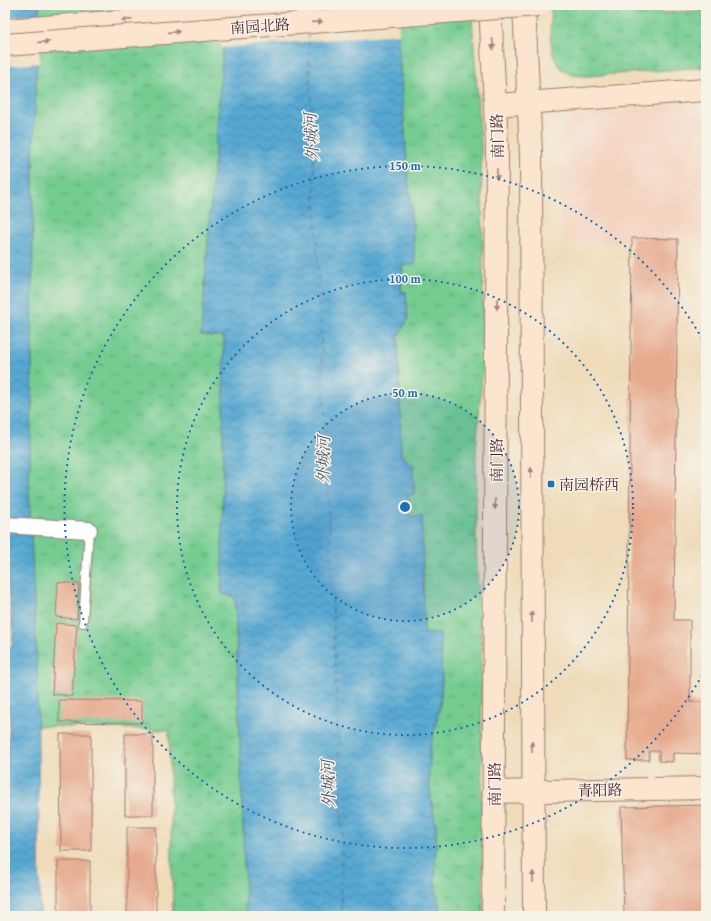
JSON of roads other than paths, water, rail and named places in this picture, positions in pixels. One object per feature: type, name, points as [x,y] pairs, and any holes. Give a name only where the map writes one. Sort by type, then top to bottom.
[{"type":"main road","name":"南园北路","points":[[5,30],[334,5]]},
{"type":"main road","name":"南门路","points":[[490,5],[497,105],[493,916]]},
{"type":"main road","points":[[524,5],[530,103],[532,792],[534,916]]},
{"type":"main road","name":"南园北路","points":[[5,45],[539,5]]},
{"type":"main road","points":[[497,105],[703,90]]},
{"type":"main road","name":"青阳路","points":[[494,792],[706,788]]},
{"type":"street","points":[[5,524],[88,530]]},
{"type":"lane","points":[[83,623],[88,530]]},
{"type":"water","points":[[5,5],[39,5],[33,158],[32,398],[29,488],[37,668],[40,916],[5,916],[5,787],[10,718],[5,699],[5,651],[12,645],[13,634],[5,560]]},
{"type":"water","name":"外城河","points":[[397,30],[415,264],[402,266],[401,292],[406,292],[408,320],[398,336],[401,456],[413,465],[414,494],[408,495],[409,516],[422,516],[424,633],[440,634],[442,680],[440,705],[430,749],[429,785],[436,828],[435,886],[442,916],[246,916],[235,597],[222,594],[224,337],[201,335],[223,47]]},
{"type":"place","name":"南园桥西","points":[[551,484]]}]
